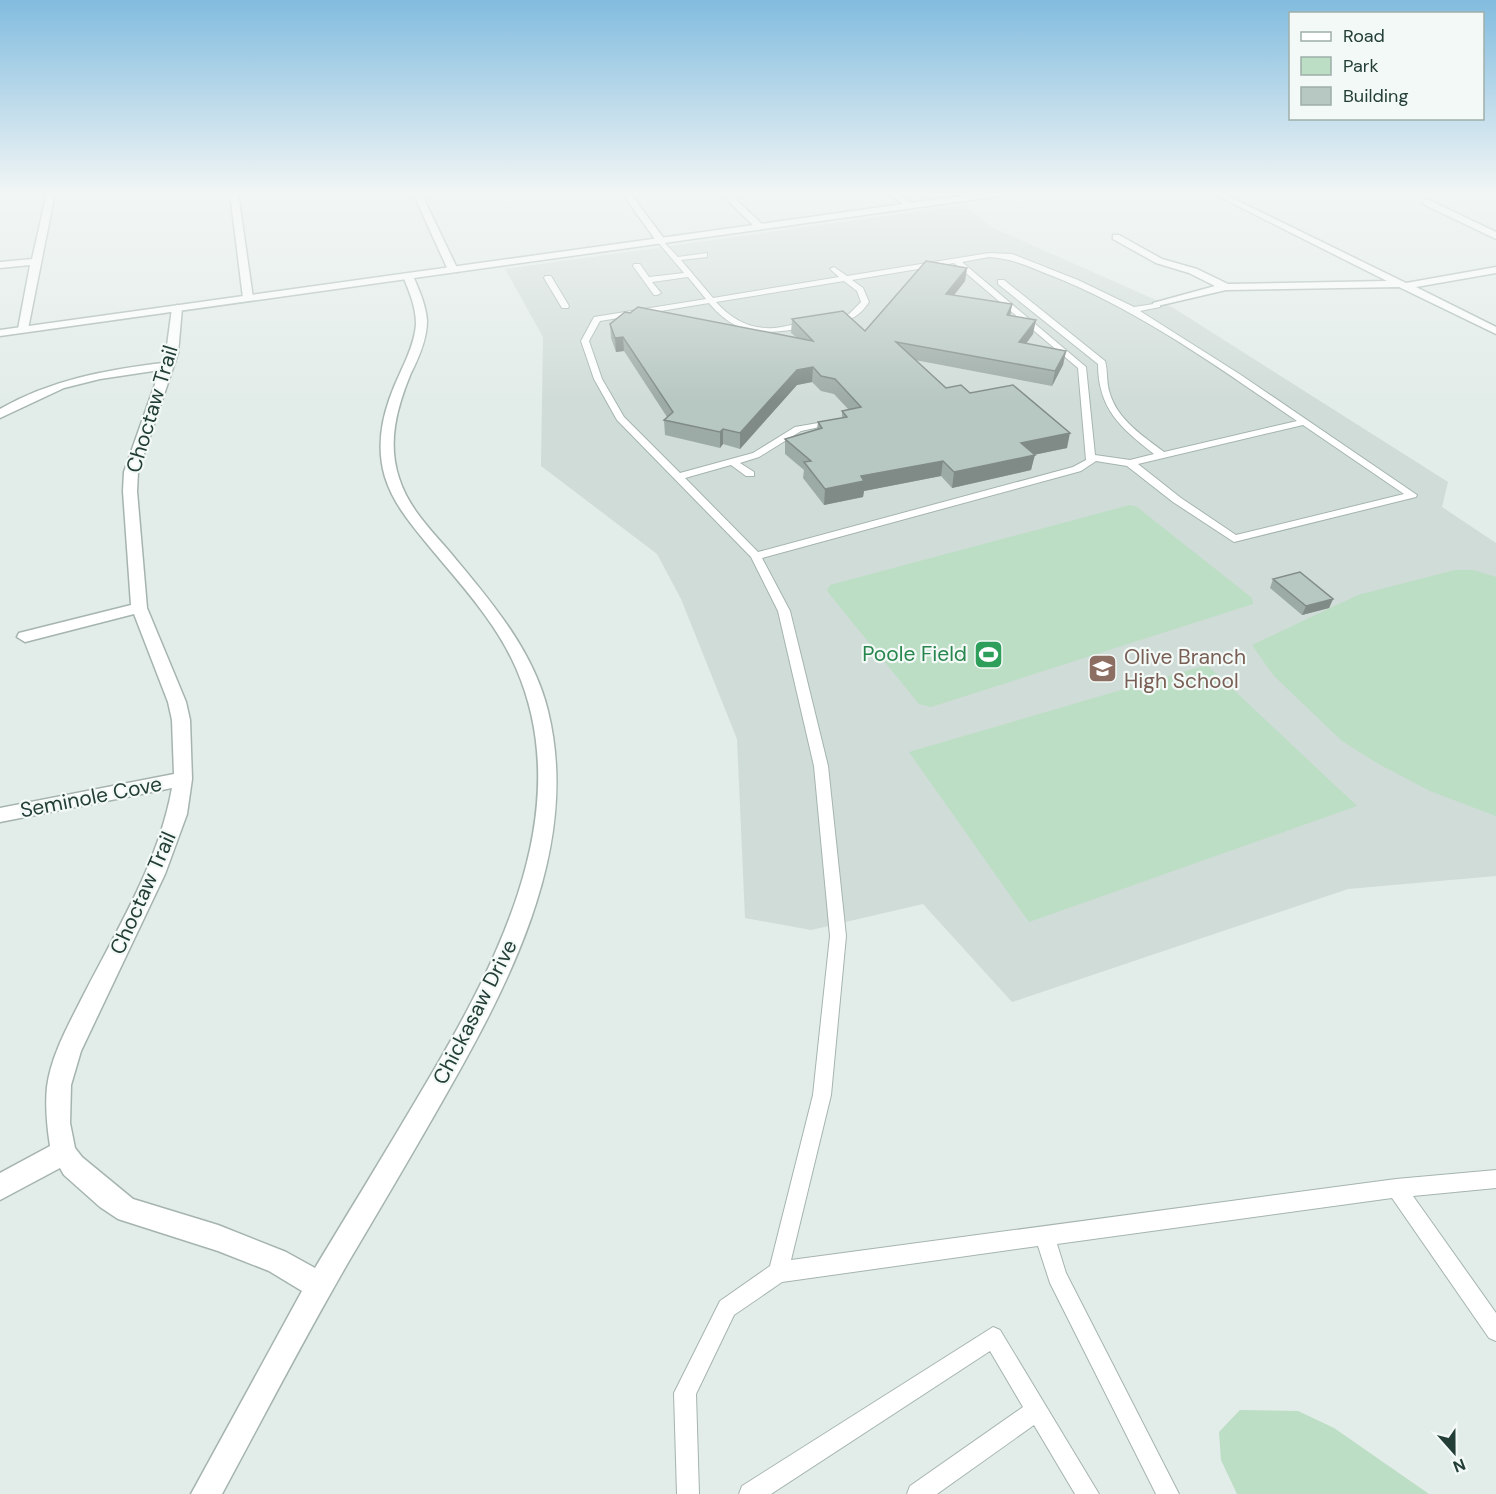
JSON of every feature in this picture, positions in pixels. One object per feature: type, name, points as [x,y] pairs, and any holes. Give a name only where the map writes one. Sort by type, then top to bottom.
[{"type":"street","points":[[0,265],[21,263]]},
{"type":"street","points":[[23,329],[36,263]]},
{"type":"street","points":[[243,263],[248,298]]},
{"type":"street","points":[[450,263],[453,270]]},
{"type":"street","points":[[0,333],[503,263]]},
{"type":"street","points":[[1165,263],[1226,287]]},
{"type":"street","points":[[1358,263],[1496,331]]},
{"type":"street","points":[[1157,305],[1226,287],[1403,285],[1496,270]]},
{"type":"street","name":"Chickasaw Drive","points":[[206,1494],[280,1354],[450,1067],[500,971],[533,876],[547,797],[546,756],[540,713],[518,650],[499,621],[411,515],[396,489],[386,458],[387,423],[421,329],[418,298],[408,276]]},
{"type":"street","name":"Choctaw Trail","points":[[177,308],[172,353],[131,472],[130,491],[139,608],[177,702],[181,720],[183,779],[177,814],[155,874],[69,1051],[59,1085],[58,1123],[64,1152],[73,1166],[109,1198],[127,1210],[173,1222],[277,1261],[320,1286]]},
{"type":"street","points":[[0,414],[37,393],[74,380],[166,366]]},
{"type":"street","points":[[25,637],[139,608]]},
{"type":"street","name":"Seminole Cove","points":[[0,815],[183,779]]},
{"type":"street","points":[[0,1187],[64,1152]]},
{"type":"lane","points":[[679,263],[709,301],[725,317],[744,326],[772,331],[815,324]]},
{"type":"lane","points":[[778,1272],[822,1095],[838,936],[817,744],[784,611],[756,556],[620,418],[598,379],[585,341],[597,319],[938,263]]},
{"type":"lane","points":[[756,556],[1077,469],[1091,461],[1082,367],[958,263]]},
{"type":"lane","points":[[1026,263],[1075,282],[1133,310],[1239,377],[1412,495],[1234,539],[1177,500],[1130,463]]},
{"type":"lane","points":[[637,266],[657,293]]},
{"type":"lane","points":[[825,322],[847,319],[859,312],[865,302],[860,290],[834,269]]},
{"type":"lane","points":[[647,280],[689,275]]},
{"type":"lane","points":[[548,278],[565,306]]},
{"type":"lane","points":[[1001,282],[1101,363],[1108,404],[1133,433],[1161,455]]},
{"type":"lane","points":[[1133,310],[1157,305]]},
{"type":"lane","points":[[1090,457],[1130,463],[1304,422]]},
{"type":"lane","points":[[678,477],[756,455],[798,429],[821,424]]},
{"type":"lane","points":[[733,462],[750,474]]},
{"type":"lane","points":[[805,527],[817,539]]},
{"type":"lane","points":[[688,1494],[685,1393],[727,1308],[778,1272],[1396,1188],[1496,1179]]},
{"type":"lane","points":[[1396,1188],[1496,1331]]},
{"type":"lane","points":[[1046,1236],[1057,1276],[1168,1494]]},
{"type":"lane","points":[[750,1494],[993,1337],[1088,1494]]},
{"type":"lane","points":[[918,1494],[1037,1410]]},
{"type":"shaded area","name":"Olive Branch High School","points":[[550,263],[1072,263],[1172,307],[1448,482],[1442,507],[1496,543],[1496,876],[1348,889],[1012,1002],[923,904],[811,930],[745,918],[737,739],[681,599],[657,554],[541,466],[543,337],[505,269]]},
{"type":"green space","name":"Poole Field","points":[[1130,505],[1137,507],[1252,598],[1253,604],[931,707],[919,704],[827,591],[830,585]]},
{"type":"green space","points":[[1455,570],[1473,570],[1496,577],[1496,816],[1430,791],[1377,763],[1342,741],[1274,676],[1252,645],[1358,595]]},
{"type":"green space","points":[[1207,665],[1357,806],[1029,922],[909,752]]},
{"type":"green space","points":[[1240,1410],[1298,1411],[1334,1428],[1429,1494],[1237,1494],[1221,1460],[1219,1432]]},
{"type":"building","points":[[925,263],[967,268],[946,294],[1012,304],[1007,315],[1036,320],[1019,342],[1066,351],[1055,371],[896,342],[946,388],[961,385],[970,393],[1013,385],[1070,433],[1021,443],[1035,455],[954,472],[943,461],[861,476],[864,481],[825,489],[804,462],[811,461],[785,439],[822,428],[818,422],[847,417],[842,411],[861,407],[835,379],[821,376],[813,367],[797,370],[740,433],[723,429],[720,432],[664,420],[673,412],[623,337],[615,338],[610,324],[625,312],[630,313],[638,307],[813,341],[792,319],[843,311],[865,331]]},
{"type":"building","points":[[1300,572],[1333,599],[1306,606],[1273,579]]},
{"type":"place","name":"Poole Field","points":[[988,654]]},
{"type":"place","name":"Olive Branch High School","points":[[1103,669]]}]
